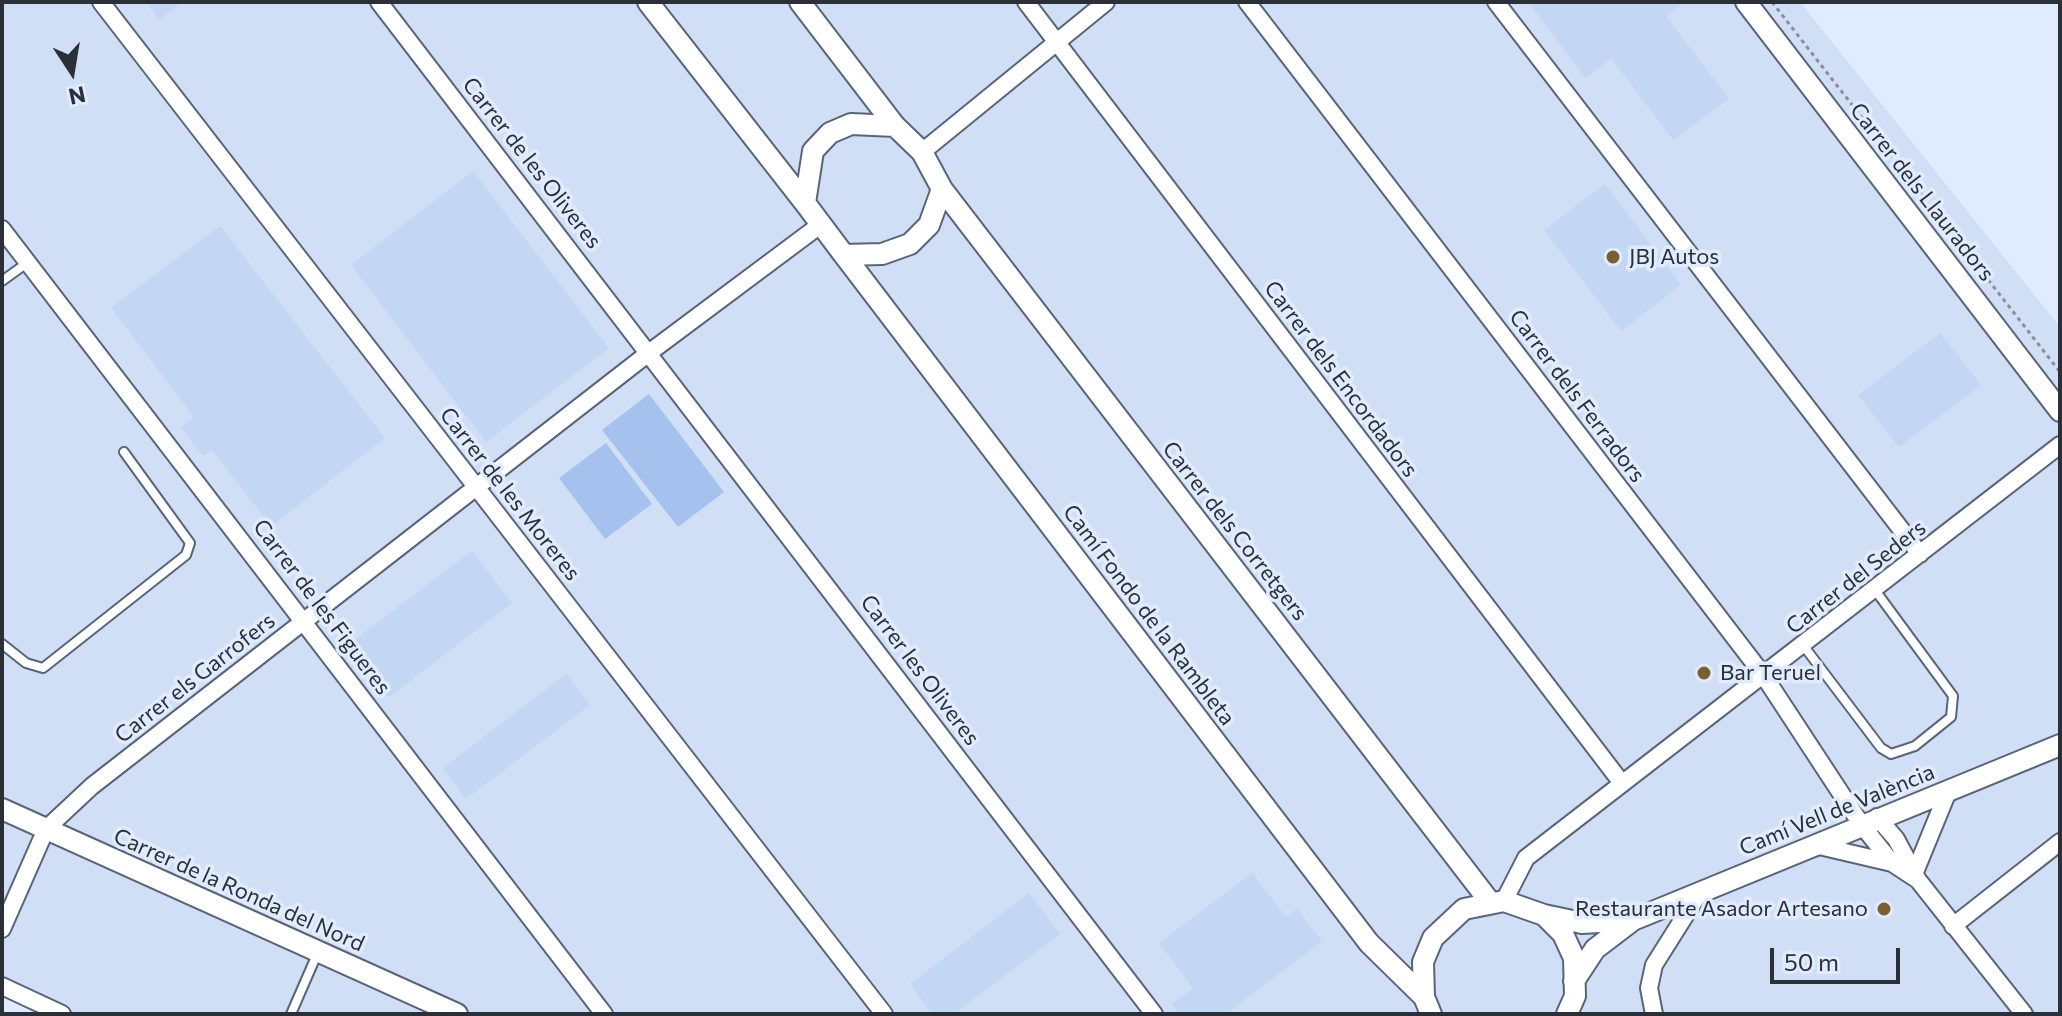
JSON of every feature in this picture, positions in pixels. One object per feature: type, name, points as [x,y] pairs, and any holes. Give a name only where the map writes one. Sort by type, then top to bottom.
[{"type":"street","name":"Carrer de les Moreres","points":[[101,2],[884,1014]]},
{"type":"street","name":"Carrer de les Oliveres","points":[[379,2],[650,352]]},
{"type":"street","points":[[648,2],[844,255],[882,254],[910,244],[929,225],[942,189],[922,152],[895,126],[800,2]]},
{"type":"street","name":"Carrer dels Encordadors","points":[[1026,2],[1621,782]]},
{"type":"street","points":[[922,152],[1106,2]]},
{"type":"street","name":"Carrer dels Ferradors","points":[[1247,2],[1764,676],[1869,821]]},
{"type":"street","points":[[1496,2],[1920,554]]},
{"type":"street","name":"Carrer dels Llauradors","points":[[1746,2],[2060,411]]},
{"type":"street","points":[[805,203],[813,151],[830,133],[851,124],[895,126]]},
{"type":"street","name":"Carrer dels Corretgers","points":[[942,189],[1497,902]]},
{"type":"street","name":"Carrer els Garrofers","points":[[2,929],[46,829],[92,786],[650,352],[820,225]]},
{"type":"street","name":"Carrer de les Figueres","points":[[2,229],[604,1014]]},
{"type":"street","name":"Camí Fondo de la Rambleta","points":[[844,255],[1369,943],[1428,1006]]},
{"type":"street","name":"Carrer les Oliveres","points":[[650,352],[1154,1014]]},
{"type":"street","name":"Carrer del Seders","points":[[1497,902],[1526,858],[2060,445]]},
{"type":"street","name":"Camí Vell de València","points":[[1574,981],[1595,949],[1633,920],[2060,745]]},
{"type":"street","points":[[1916,876],[1949,789]]},
{"type":"street","name":"Carrer de la Ronda del Nord","points":[[2,809],[457,1014]]},
{"type":"street","points":[[1869,821],[1892,863]]},
{"type":"street","points":[[1869,821],[2024,1014]]},
{"type":"street","points":[[1953,926],[2060,842]]},
{"type":"street","points":[[1814,844],[1892,863],[1916,876]]},
{"type":"street","points":[[1654,1014],[1649,988],[1654,965],[1700,892]]},
{"type":"street","points":[[1428,1006],[1423,962],[1433,938],[1464,909],[1497,902]]},
{"type":"street","name":"Camí Vell de València","points":[[1497,902],[1582,923],[1633,920]]},
{"type":"street","points":[[1544,915],[1563,934],[1574,958],[1575,996],[1567,1014]]},
{"type":"street","points":[[2,986],[62,1014]]},
{"type":"lane","points":[[2,281],[28,262]]},
{"type":"lane","points":[[2,644],[26,663],[43,668],[186,555],[190,543],[124,452]]},
{"type":"lane","points":[[1803,645],[1881,748],[1891,754],[1915,746],[1951,717],[1953,696],[1875,590]]},
{"type":"lane","points":[[291,1014],[318,952]]},
{"type":"path","points":[[1772,2],[2060,372]]},
{"type":"shaded area","points":[[2,2],[1800,2],[2060,327],[2060,1014],[53,1014],[2,991]]},
{"type":"shaded area","points":[[649,394],[724,492],[678,527],[602,430]]},
{"type":"shaded area","points":[[606,443],[652,504],[605,539],[559,478]]},
{"type":"building","points":[[146,2],[182,2],[159,20]]},
{"type":"building","points":[[1528,2],[1685,2],[1666,16],[1729,99],[1673,140],[1611,58],[1586,78]]},
{"type":"building","points":[[473,171],[609,348],[486,442],[351,265]]},
{"type":"building","name":"JBJ Autos","points":[[1605,184],[1681,285],[1621,331],[1544,230]]},
{"type":"building","points":[[220,226],[385,438],[271,526],[212,450],[203,456],[181,427],[194,417],[111,308]]},
{"type":"building","points":[[1940,333],[1981,385],[1899,447],[1858,395]]},
{"type":"building","points":[[472,551],[512,603],[389,697],[349,644]]},
{"type":"building","points":[[566,674],[590,705],[466,799],[443,768]]},
{"type":"building","points":[[1252,873],[1286,917],[1297,909],[1322,941],[1226,1014],[1179,1014],[1172,1004],[1193,988],[1159,943]]},
{"type":"building","points":[[1029,893],[1060,934],[954,1014],[932,1014],[910,984]]},
{"type":"place","name":"JBJ Autos","points":[[1613,257]]},
{"type":"place","name":"Bar Teruel","points":[[1704,673]]},
{"type":"place","name":"Restaurante Asador Artesano","points":[[1884,909]]}]
